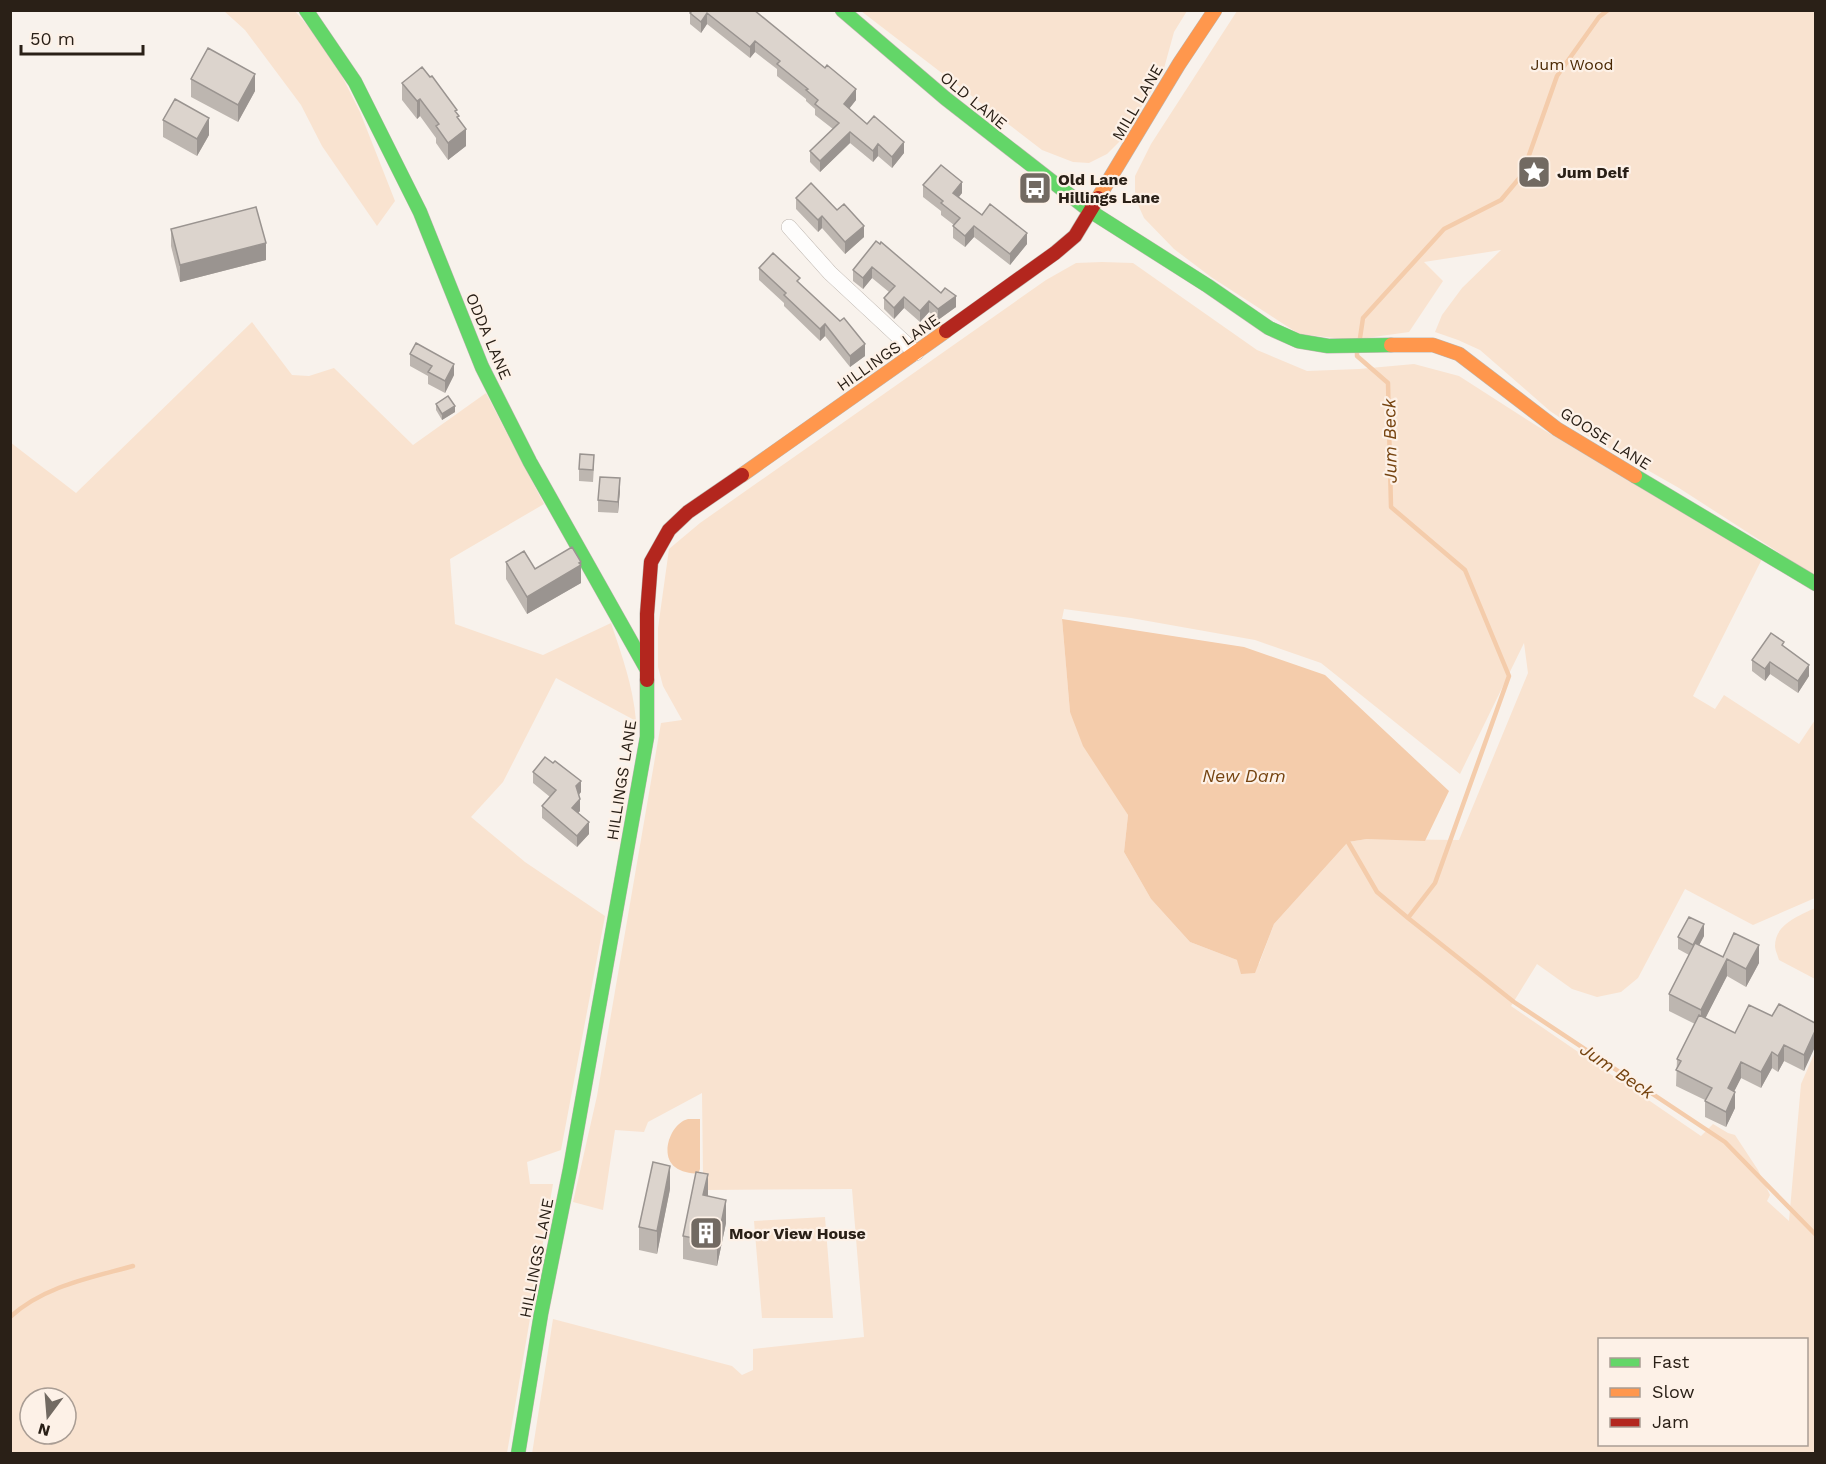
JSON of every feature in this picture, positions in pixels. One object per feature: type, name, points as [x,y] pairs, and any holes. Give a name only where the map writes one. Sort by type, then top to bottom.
[{"type":"street","name":"ODDA LANE","points":[[306,10],[355,82],[366,103],[420,212],[482,367],[530,462],[648,672]]},
{"type":"street","name":"OLD LANE","points":[[842,10],[945,98],[1090,211]]},
{"type":"street","name":"MILL LANE","points":[[1090,211],[1179,64],[1215,10]]},
{"type":"street","name":"HILLINGS LANE","points":[[518,1454],[541,1314],[570,1169],[648,737],[647,614],[651,562],[669,530],[688,512],[799,436],[1055,253],[1076,236],[1090,211]]},
{"type":"street","name":"GOOSE LANE","points":[[1090,211],[1269,328],[1298,341],[1328,346],[1425,344],[1459,354],[1557,429],[1815,584]]},
{"type":"street","points":[[789,227],[830,273],[916,353]]},
{"type":"green space","points":[[224,11],[295,11],[330,52],[360,112],[395,201],[377,226],[322,146],[301,105],[245,30]]},
{"type":"green space","points":[[861,11],[1187,11],[1174,32],[1163,72],[1122,139],[1107,154],[1089,163],[1073,162],[1042,150]]},
{"type":"green space","name":"Jum Wood","points":[[1237,11],[1815,11],[1815,576],[1679,488],[1584,434],[1550,411],[1480,350],[1435,332],[1442,315],[1462,288],[1501,250],[1424,262],[1443,281],[1409,332],[1352,340],[1299,334],[1211,277],[1174,249],[1144,218],[1135,198],[1135,176],[1151,144]]},
{"type":"green space","points":[[1076,263],[1133,263],[1257,350],[1307,371],[1414,364],[1459,376],[1537,426],[1762,559],[1693,696],[1715,709],[1724,695],[1799,744],[1815,720],[1815,898],[1753,925],[1685,889],[1638,978],[1621,992],[1597,997],[1572,989],[1537,964],[1511,1006],[1701,1136],[1713,1124],[1735,1135],[1758,1170],[1770,1195],[1767,1201],[1789,1221],[1801,1084],[1815,1052],[1815,1453],[532,1454],[553,1319],[732,1366],[742,1375],[753,1370],[753,1349],[864,1337],[852,1189],[707,1190],[703,1176],[702,1093],[648,1122],[644,1132],[615,1130],[603,1210],[573,1202],[597,1096],[661,723],[682,720],[663,686],[658,667],[658,628],[669,549],[700,523],[1046,280]],"holes":[[[1064,609],[1131,618],[1255,640],[1321,663],[1460,774],[1524,643],[1528,673],[1459,840],[1367,839],[1348,842],[1274,924],[1259,964],[1237,960],[1190,942],[1151,899],[1124,852],[1128,815],[1070,712],[1062,619]]]},
{"type":"green space","points":[[252,322],[292,375],[309,376],[334,368],[413,445],[486,393],[544,504],[450,559],[455,624],[543,655],[611,623],[630,683],[636,721],[556,678],[503,782],[471,817],[525,862],[605,916],[561,1150],[527,1162],[530,1184],[553,1184],[507,1453],[11,1453],[10,442],[76,493]]},
{"type":"green space","points":[[1815,908],[1815,979],[1779,960],[1775,946],[1776,938],[1783,926]]},
{"type":"green space","points":[[825,1217],[833,1318],[762,1318],[754,1221]]},
{"type":"water","name":"New Dam","points":[[1062,619],[1244,647],[1325,675],[1449,791],[1425,841],[1367,839],[1348,842],[1274,924],[1255,973],[1241,974],[1237,960],[1190,942],[1151,899],[1124,852],[1128,815],[1083,746],[1070,712]]},
{"type":"water","points":[[688,1119],[700,1119],[700,1169],[698,1174],[677,1169],[670,1162],[668,1155],[672,1133],[677,1126]]},
{"type":"building","points":[[693,10],[754,10],[825,68],[827,65],[856,89],[844,104],[867,124],[874,116],[904,142],[892,157],[878,144],[873,151],[850,132],[820,161],[810,151],[839,123],[815,104],[818,100],[806,90],[808,89],[777,64],[780,61],[755,41],[750,47],[707,13],[701,22],[690,13]]},
{"type":"building","points":[[208,48],[255,74],[238,105],[191,79]]},
{"type":"building","points":[[422,67],[430,77],[432,76],[457,110],[455,111],[459,116],[457,117],[466,129],[448,143],[436,126],[439,124],[420,99],[417,101],[402,83]]},
{"type":"building","points":[[175,99],[209,118],[197,139],[163,120]]},
{"type":"building","points":[[941,165],[962,182],[953,193],[982,215],[990,204],[1027,233],[1010,254],[974,226],[965,236],[953,226],[960,218],[923,185]]},
{"type":"building","points":[[811,183],[837,210],[844,204],[864,226],[845,242],[822,216],[818,220],[796,198]]},
{"type":"building","points":[[256,207],[266,243],[180,265],[171,229]]},
{"type":"building","points":[[876,241],[880,244],[881,242],[941,293],[945,288],[956,296],[938,309],[929,301],[920,311],[904,297],[894,308],[884,298],[895,286],[872,267],[863,278],[853,270]]},
{"type":"building","points":[[773,253],[800,278],[797,281],[840,321],[844,318],[865,344],[850,356],[825,324],[820,329],[784,295],[786,293],[759,268]]},
{"type":"building","points":[[416,343],[454,364],[445,381],[428,372],[432,366],[410,354]]},
{"type":"building","points":[[448,396],[455,406],[442,414],[436,404]]},
{"type":"building","points":[[580,454],[594,455],[593,470],[579,469]]},
{"type":"building","points":[[600,477],[620,478],[618,502],[598,500]]},
{"type":"building","points":[[572,547],[581,565],[527,597],[506,562],[524,551],[535,569]]},
{"type":"building","points":[[1771,633],[1784,642],[1782,645],[1809,665],[1798,681],[1770,662],[1765,669],[1752,660]]},
{"type":"building","points":[[545,757],[553,763],[555,761],[581,781],[576,786],[580,799],[572,808],[589,822],[577,836],[542,806],[556,790],[533,772]]},
{"type":"building","points":[[1689,917],[1704,924],[1693,945],[1678,937]]},
{"type":"building","points":[[1734,933],[1759,945],[1746,969],[1727,959],[1701,1010],[1669,994],[1695,943],[1723,957]]},
{"type":"building","points":[[1779,1004],[1815,1023],[1815,1031],[1804,1055],[1784,1045],[1778,1056],[1772,1052],[1761,1072],[1741,1062],[1728,1088],[1735,1092],[1726,1112],[1705,1101],[1712,1088],[1676,1070],[1681,1061],[1677,1059],[1699,1015],[1735,1033],[1749,1005],[1772,1016]]},
{"type":"building","points":[[653,1162],[670,1166],[657,1231],[639,1227]]},
{"type":"building","points":[[696,1172],[708,1174],[703,1195],[726,1200],[717,1243],[683,1236]]},
{"type":"waterway","name":"Jum Beck","points":[[1360,338],[1363,318],[1444,229],[1501,200],[1522,175],[1557,76],[1599,17],[1608,10]]},
{"type":"waterway","name":"Jum Beck","points":[[1357,352],[1357,356],[1388,383],[1391,507],[1465,570],[1509,676],[1435,883],[1408,918]]},
{"type":"waterway","name":"Jum Beck","points":[[1348,842],[1377,892],[1514,1002],[1725,1142],[1816,1235]]},
{"type":"waterway","points":[[10,1317],[23,1306],[53,1290],[133,1266]]},
{"type":"traffic: fast","points":[[306,10],[355,82],[420,212],[482,367],[530,462],[646,668]]},
{"type":"traffic: fast","points":[[842,10],[945,98],[1090,211],[1269,328],[1298,341],[1328,346],[1391,345]]},
{"type":"traffic: fast","points":[[1635,476],[1816,584]]},
{"type":"traffic: fast","points":[[518,1454],[541,1314],[570,1169],[647,737],[647,680]]},
{"type":"traffic: slow","points":[[1098,198],[1179,64],[1215,10]]},
{"type":"traffic: slow","points":[[742,475],[946,331]]},
{"type":"traffic: slow","points":[[1391,345],[1433,345],[1459,354],[1557,429],[1635,476]]},
{"type":"traffic: jam","points":[[946,331],[1055,253],[1075,236],[1098,198]]},
{"type":"traffic: jam","points":[[647,680],[647,614],[651,562],[669,530],[688,512],[742,475]]},
{"type":"place","name":"Jum Delf","points":[[1534,172]]},
{"type":"place","name":"Old Lane Hillings Lane","points":[[1035,188]]},
{"type":"place","name":"Moor View House","points":[[706,1233]]}]
